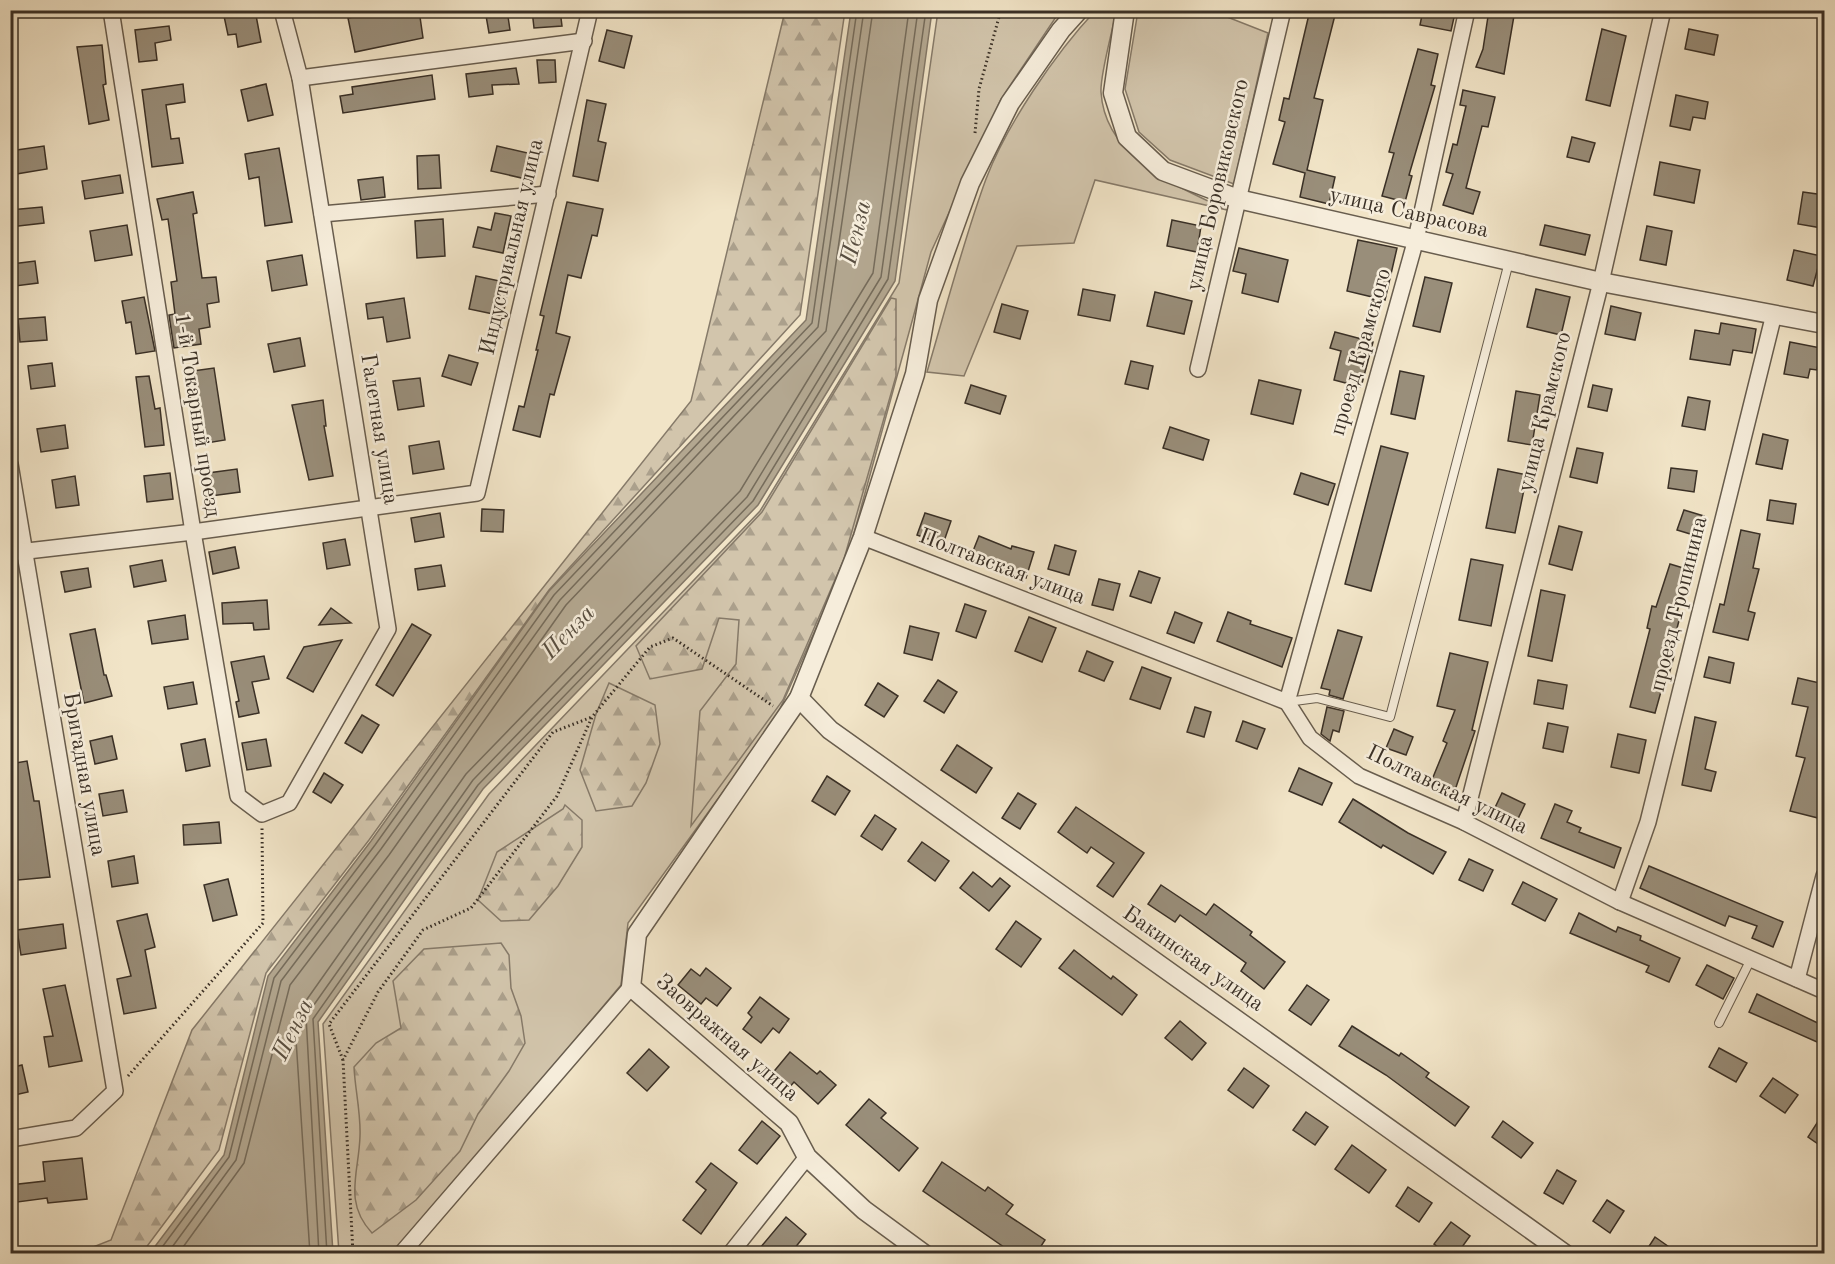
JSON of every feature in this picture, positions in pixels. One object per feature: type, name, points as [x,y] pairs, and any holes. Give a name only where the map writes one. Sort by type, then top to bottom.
[{"type":"street","name":"1-й Токарный проезд","points":[[111,10],[193,532],[238,796],[262,814]]},
{"type":"street","name":"Галетная улица","points":[[262,814],[288,803],[388,628],[300,78],[282,10]]},
{"type":"street","name":"Индустриальная улица","points":[[368,507],[477,493],[590,10]]},
{"type":"street","points":[[401,1254],[630,987],[637,934],[799,698],[863,537],[915,374],[928,300],[970,183],[1010,103],[1060,30],[1079,10]]},
{"type":"street","name":"улица Саврасова","points":[[1125,10],[1113,93],[1126,137],[1163,171],[1238,199],[1601,282],[1824,324]]},
{"type":"street","name":"улица Боровиковского","points":[[1198,369],[1283,10]]},
{"type":"street","name":"проезд Крамского","points":[[1287,702],[1416,239],[1467,10]]},
{"type":"street","name":"улица Крамского","points":[[1464,822],[1601,282],[1663,10]]},
{"type":"street","points":[[300,78],[584,41]]},
{"type":"street","points":[[322,214],[548,194]]},
{"type":"street","name":"проезд Тропинина","points":[[1620,902],[1650,811],[1774,314]]},
{"type":"street","name":"Бригадная улица","points":[[10,464],[17,552],[115,1091]]},
{"type":"street","points":[[17,552],[193,532],[368,507]]},
{"type":"street","name":"Полтавская улица","points":[[863,537],[1287,702],[1310,738],[1359,776],[1464,822],[1620,902],[1824,991]]},
{"type":"street","name":"Бакинская улица","points":[[799,698],[830,730],[1565,1254]]},
{"type":"street","points":[[1797,979],[1824,876]]},
{"type":"street","name":"Заовражная улица","points":[[630,987],[789,1123],[807,1157],[864,1210],[924,1254]]},
{"type":"street","points":[[10,1140],[76,1128],[115,1091]]},
{"type":"street","points":[[730,1254],[807,1157]]},
{"type":"lane","points":[[1287,702],[1317,698],[1390,717],[1509,261]]},
{"type":"lane","points":[[1719,1023],[1751,959]]},
{"type":"path","points":[[975,136],[979,89],[1001,10]]},
{"type":"path","points":[[343,1060],[378,992],[423,930],[471,908],[557,796],[592,717],[650,647],[674,638],[786,716]]},
{"type":"path","points":[[353,1254],[343,1060],[329,1024],[553,732],[592,717]]},
{"type":"path","points":[[115,1091],[263,923],[262,814]]},
{"type":"green space","points":[[785,11],[845,11],[800,315],[549,590],[369,840],[266,973],[219,1150],[142,1253],[78,1253],[111,1240],[192,1030],[691,401]]},
{"type":"green space","points":[[938,11],[1060,11],[1001,99],[931,252],[847,559],[775,720],[628,923],[621,985],[396,1253],[339,1253],[323,1024],[489,794],[760,511],[899,283]]},
{"type":"green space","points":[[1095,11],[1116,11],[1101,84],[1105,115],[1115,135],[1129,152],[1165,179],[1227,210],[1095,180],[1074,243],[1017,246],[964,376],[927,372],[970,227],[995,158],[1033,90]]},
{"type":"green space","points":[[1138,11],[1212,11],[1268,33],[1234,184],[1170,160],[1139,132],[1125,89]]},
{"type":"green space","points":[[891,298],[896,299],[896,376],[844,559],[783,700],[691,826],[700,711],[736,664],[739,620],[719,618],[702,669],[650,679],[636,646],[762,512]]},
{"type":"green space","points":[[609,683],[655,705],[660,744],[646,783],[632,806],[596,811],[580,770],[596,714]]},
{"type":"green space","points":[[565,805],[582,820],[582,847],[558,886],[529,920],[501,921],[478,900],[497,852],[563,809]]},
{"type":"green space","points":[[501,943],[509,955],[511,988],[521,1016],[525,1043],[509,1071],[478,1114],[460,1151],[416,1200],[372,1233],[363,1221],[355,1198],[360,1128],[354,1067],[376,1043],[401,1028],[393,981],[424,949]]},
{"type":"water","name":"Пенза","points":[[851,11],[932,11],[895,281],[758,505],[483,789],[318,1022],[333,1253],[150,1253],[224,1155],[268,976],[371,841],[549,591],[806,320]]},
{"type":"building","points":[[255,10],[261,42],[238,47],[236,34],[228,35],[224,16]]},
{"type":"building","points":[[389,10],[419,10],[423,38],[355,52],[348,18]]},
{"type":"building","points":[[485,10],[507,10],[510,30],[489,33]]},
{"type":"building","points":[[532,10],[560,10],[562,26],[534,28]]},
{"type":"building","points":[[1310,10],[1335,15],[1314,98],[1323,100],[1307,170],[1335,177],[1329,204],[1300,197],[1305,173],[1273,164],[1285,122],[1279,120],[1284,98],[1289,99]]},
{"type":"building","points":[[1423,10],[1455,13],[1451,31],[1420,25]]},
{"type":"building","points":[[1489,10],[1515,10],[1504,74],[1476,67],[1483,49]]},
{"type":"building","points":[[169,26],[171,40],[155,43],[157,60],[139,62],[135,30]]},
{"type":"building","points":[[1602,29],[1626,36],[1610,106],[1586,100]]},
{"type":"building","points":[[1689,29],[1718,35],[1714,55],[1685,49]]},
{"type":"building","points":[[607,30],[632,36],[624,68],[599,61]]},
{"type":"building","points":[[102,45],[106,84],[103,85],[109,120],[89,124],[77,47]]},
{"type":"building","points":[[1418,49],[1438,54],[1431,85],[1435,86],[1409,175],[1412,176],[1405,202],[1382,196],[1394,153],[1389,152]]},
{"type":"building","points":[[537,60],[555,60],[556,82],[539,83]]},
{"type":"building","points":[[516,68],[519,84],[492,85],[493,94],[469,97],[466,74]]},
{"type":"building","points":[[432,75],[435,99],[343,113],[340,96],[353,94],[352,87]]},
{"type":"building","points":[[183,84],[185,102],[166,105],[171,139],[179,138],[183,163],[152,167],[142,90]]},
{"type":"building","points":[[266,84],[273,115],[248,121],[241,90]]},
{"type":"building","points":[[1463,90],[1495,97],[1488,127],[1482,126],[1466,188],[1480,192],[1473,214],[1443,205],[1453,174],[1446,172],[1453,144],[1457,145],[1466,106],[1460,105]]},
{"type":"building","points":[[1676,95],[1708,102],[1705,119],[1693,117],[1690,130],[1670,126]]},
{"type":"building","points":[[587,100],[606,104],[598,141],[606,143],[598,181],[573,176]]},
{"type":"building","points":[[1572,137],[1595,143],[1589,162],[1567,157]]},
{"type":"building","points":[[44,146],[47,169],[10,175],[10,151]]},
{"type":"building","points":[[497,146],[532,154],[526,179],[491,171]]},
{"type":"building","points":[[279,148],[292,222],[265,226],[259,177],[249,179],[245,154]]},
{"type":"building","points":[[439,155],[441,188],[418,189],[417,156]]},
{"type":"building","points":[[1660,162],[1700,170],[1694,203],[1654,195]]},
{"type":"building","points":[[120,175],[123,193],[85,199],[82,181]]},
{"type":"building","points":[[383,177],[385,197],[361,200],[358,180]]},
{"type":"building","points":[[193,192],[197,213],[193,214],[202,278],[216,277],[219,302],[207,304],[210,327],[199,329],[201,344],[174,348],[169,315],[175,314],[171,282],[177,281],[168,219],[162,220],[157,199]]},
{"type":"building","points":[[1803,192],[1824,195],[1822,228],[1798,224]]},
{"type":"building","points":[[567,202],[603,209],[597,236],[592,235],[581,278],[568,275],[556,333],[570,337],[554,395],[550,394],[540,437],[513,430],[519,406],[524,407],[538,350],[536,350],[544,316],[540,315]]},
{"type":"building","points":[[42,207],[44,223],[10,227],[10,210]]},
{"type":"building","points":[[495,213],[511,216],[503,253],[473,247],[478,227],[491,230]]},
{"type":"building","points":[[443,219],[445,256],[417,258],[415,221]]},
{"type":"building","points":[[1172,220],[1201,226],[1197,252],[1167,246]]},
{"type":"building","points":[[127,225],[132,255],[95,261],[90,231]]},
{"type":"building","points":[[1545,225],[1590,235],[1585,255],[1540,245]]},
{"type":"building","points":[[1647,226],[1672,231],[1666,265],[1640,260]]},
{"type":"building","points":[[1358,240],[1397,248],[1385,300],[1347,291]]},
{"type":"building","points":[[1239,248],[1288,260],[1278,302],[1242,293],[1246,274],[1233,271]]},
{"type":"building","points":[[1794,250],[1821,256],[1813,286],[1787,280]]},
{"type":"building","points":[[302,255],[307,285],[272,291],[267,261]]},
{"type":"building","points":[[35,261],[38,283],[15,286],[12,264]]},
{"type":"building","points":[[476,276],[509,283],[503,316],[469,309]]},
{"type":"building","points":[[1425,277],[1452,283],[1440,332],[1413,326]]},
{"type":"building","points":[[1083,289],[1115,295],[1110,321],[1078,315]]},
{"type":"building","points":[[1536,289],[1570,297],[1561,335],[1527,327]]},
{"type":"building","points":[[1155,292],[1192,301],[1184,334],[1147,326]]},
{"type":"building","points":[[144,297],[155,351],[136,354],[131,322],[126,323],[122,301]]},
{"type":"building","points":[[404,298],[410,338],[387,342],[383,317],[368,319],[366,304]]},
{"type":"building","points":[[1002,304],[1028,311],[1020,339],[994,332]]},
{"type":"building","points":[[1611,306],[1641,313],[1635,340],[1605,334]]},
{"type":"building","points":[[45,317],[47,340],[20,342],[18,319]]},
{"type":"building","points":[[1721,323],[1756,329],[1752,353],[1733,350],[1730,365],[1690,359],[1695,330],[1719,334]]},
{"type":"building","points":[[1335,332],[1373,342],[1361,387],[1334,380],[1341,351],[1330,348]]},
{"type":"building","points":[[300,338],[305,366],[274,372],[268,344]]},
{"type":"building","points":[[1790,342],[1821,348],[1817,370],[1810,369],[1808,378],[1784,374]]},
{"type":"building","points":[[449,355],[478,363],[471,385],[442,376]]},
{"type":"building","points":[[1131,361],[1153,366],[1148,389],[1125,384]]},
{"type":"building","points":[[52,363],[55,386],[31,389],[28,366]]},
{"type":"building","points":[[214,368],[225,440],[195,445],[186,372]]},
{"type":"building","points":[[1400,371],[1424,376],[1415,419],[1391,414]]},
{"type":"building","points":[[149,376],[155,409],[160,408],[164,445],[145,447],[136,377]]},
{"type":"building","points":[[420,378],[424,406],[398,410],[393,381]]},
{"type":"building","points":[[1259,380],[1301,390],[1293,424],[1251,414]]},
{"type":"building","points":[[971,385],[1006,396],[1000,414],[965,403]]},
{"type":"building","points":[[1593,385],[1612,389],[1607,411],[1588,407]]},
{"type":"building","points":[[1516,391],[1540,395],[1532,445],[1508,441]]},
{"type":"building","points":[[1688,397],[1710,401],[1705,430],[1682,426]]},
{"type":"building","points":[[323,400],[326,426],[324,426],[333,476],[309,480],[292,405]]},
{"type":"building","points":[[65,425],[68,448],[41,452],[37,429]]},
{"type":"building","points":[[1170,427],[1209,440],[1203,460],[1163,448]]},
{"type":"building","points":[[1763,434],[1788,440],[1782,469],[1756,464]]},
{"type":"building","points":[[439,441],[444,469],[413,474],[409,446]]},
{"type":"building","points":[[1381,446],[1408,453],[1371,591],[1345,584]]},
{"type":"building","points":[[1577,448],[1603,453],[1597,483],[1570,477]]},
{"type":"building","points":[[1671,468],[1697,471],[1694,492],[1668,488]]},
{"type":"building","points":[[237,469],[240,492],[211,496],[208,473]]},
{"type":"building","points":[[1498,469],[1527,475],[1515,533],[1486,528]]},
{"type":"building","points":[[170,473],[173,499],[147,502],[144,476]]},
{"type":"building","points":[[1301,473],[1335,484],[1328,505],[1294,494]]},
{"type":"building","points":[[75,476],[79,505],[56,508],[52,480]]},
{"type":"building","points":[[1770,500],[1796,504],[1793,524],[1767,520]]},
{"type":"building","points":[[482,509],[504,510],[503,532],[481,531]]},
{"type":"building","points":[[1684,510],[1704,516],[1697,536],[1677,530]]},
{"type":"building","points":[[440,513],[444,537],[415,542],[411,518]]},
{"type":"building","points":[[925,513],[951,521],[943,544],[917,535]]},
{"type":"building","points":[[1559,526],[1582,532],[1572,570],[1549,564]]},
{"type":"building","points":[[1741,530],[1760,534],[1753,568],[1759,569],[1748,611],[1755,613],[1748,640],[1713,632],[1720,604],[1724,605]]},
{"type":"building","points":[[979,536],[1011,549],[1012,546],[1034,552],[1026,578],[971,556]]},
{"type":"building","points":[[345,539],[350,565],[327,569],[323,543]]},
{"type":"building","points":[[1055,545],[1076,551],[1069,575],[1048,569]]},
{"type":"building","points":[[235,547],[239,568],[213,574],[209,552]]},
{"type":"building","points":[[1471,559],[1503,565],[1491,626],[1459,620]]},
{"type":"building","points":[[162,560],[166,581],[134,587],[130,566]]},
{"type":"building","points":[[1670,564],[1690,570],[1677,612],[1681,613],[1670,655],[1674,656],[1665,689],[1662,688],[1655,713],[1630,707],[1650,629],[1647,628],[1652,606],[1656,607]]},
{"type":"building","points":[[441,565],[445,586],[418,590],[415,569]]},
{"type":"building","points":[[88,568],[91,587],[65,592],[61,572]]},
{"type":"building","points":[[1139,571],[1160,578],[1151,603],[1130,596]]},
{"type":"building","points":[[1099,579],[1120,584],[1113,610],[1092,605]]},
{"type":"building","points":[[1541,590],[1565,595],[1552,661],[1528,656]]},
{"type":"building","points":[[267,600],[269,629],[254,630],[253,623],[223,624],[222,603]]},
{"type":"building","points":[[965,604],[986,611],[976,638],[956,631]]},
{"type":"building","points":[[331,608],[351,623],[319,625]]},
{"type":"building","points":[[1175,612],[1202,623],[1194,643],[1167,633]]},
{"type":"building","points":[[1228,612],[1251,621],[1250,624],[1292,638],[1282,667],[1217,641]]},
{"type":"building","points":[[185,615],[188,639],[152,644],[148,621]]},
{"type":"building","points":[[1029,617],[1056,628],[1042,662],[1015,651]]},
{"type":"building","points":[[412,624],[431,635],[393,696],[376,685]]},
{"type":"building","points":[[910,626],[939,633],[932,660],[904,653]]},
{"type":"building","points":[[95,629],[104,675],[106,675],[112,696],[84,703],[70,634]]},
{"type":"building","points":[[1338,630],[1362,637],[1343,699],[1329,695],[1330,690],[1321,688]]},
{"type":"building","points":[[342,640],[313,692],[287,678],[304,647]]},
{"type":"building","points":[[1087,651],[1113,662],[1104,681],[1079,671]]},
{"type":"building","points":[[1450,653],[1488,662],[1472,730],[1475,731],[1453,796],[1429,787],[1447,743],[1443,741],[1455,710],[1437,706]]},
{"type":"building","points":[[264,656],[269,679],[252,682],[259,713],[239,717],[236,702],[239,701],[231,662]]},
{"type":"building","points":[[1709,657],[1734,663],[1730,683],[1704,677]]},
{"type":"building","points":[[1142,667],[1171,678],[1160,709],[1130,699]]},
{"type":"building","points":[[1798,678],[1824,684],[1824,792],[1818,818],[1790,811],[1805,758],[1796,756],[1808,707],[1792,704]]},
{"type":"building","points":[[938,680],[957,692],[944,713],[924,701]]},
{"type":"building","points":[[1538,680],[1567,685],[1563,709],[1534,704]]},
{"type":"building","points":[[193,682],[197,704],[168,709],[164,687]]},
{"type":"building","points":[[878,683],[898,696],[884,717],[865,705]]},
{"type":"building","points":[[1195,707],[1211,712],[1204,737],[1187,732]]},
{"type":"building","points":[[1327,707],[1344,711],[1339,732],[1333,730],[1330,741],[1321,734]]},
{"type":"building","points":[[362,715],[379,725],[362,753],[345,743]]},
{"type":"building","points":[[1695,717],[1716,722],[1705,769],[1716,772],[1711,791],[1682,785]]},
{"type":"building","points":[[1243,721],[1265,729],[1257,749],[1236,741]]},
{"type":"building","points":[[1548,723],[1568,727],[1563,752],[1543,748]]},
{"type":"building","points":[[1394,729],[1413,737],[1406,755],[1386,748]]},
{"type":"building","points":[[1618,734],[1646,740],[1639,773],[1611,767]]},
{"type":"building","points":[[112,736],[117,759],[95,764],[90,741]]},
{"type":"building","points":[[205,739],[210,766],[186,771],[181,744]]},
{"type":"building","points":[[266,739],[271,766],[247,770],[242,743]]},
{"type":"building","points":[[957,745],[992,768],[976,793],[941,770]]},
{"type":"building","points":[[27,761],[34,801],[39,801],[50,877],[18,880],[14,836],[10,836],[10,764]]},
{"type":"building","points":[[1299,768],[1332,783],[1322,805],[1289,791]]},
{"type":"building","points":[[324,773],[343,785],[331,803],[313,792]]},
{"type":"building","points":[[827,776],[850,791],[835,815],[812,801]]},
{"type":"building","points":[[123,790],[127,812],[103,816],[99,794]]},
{"type":"building","points":[[1018,793],[1036,804],[1020,829],[1002,818]]},
{"type":"building","points":[[1502,793],[1525,804],[1514,827],[1491,816]]},
{"type":"building","points":[[1353,799],[1408,833],[1446,852],[1433,874],[1383,845],[1381,848],[1339,822]]},
{"type":"building","points":[[1555,804],[1572,811],[1567,822],[1581,828],[1579,832],[1621,848],[1614,868],[1541,838]]},
{"type":"building","points":[[1076,807],[1144,853],[1113,897],[1097,886],[1114,863],[1091,847],[1087,853],[1058,832]]},
{"type":"building","points":[[875,815],[896,829],[882,850],[861,836]]},
{"type":"building","points":[[219,822],[221,843],[184,845],[183,825]]},
{"type":"building","points":[[922,842],[949,861],[935,881],[908,861]]},
{"type":"building","points":[[134,856],[138,883],[112,887],[108,861]]},
{"type":"building","points":[[1469,859],[1493,870],[1483,891],[1459,880]]},
{"type":"building","points":[[1649,866],[1783,922],[1773,947],[1752,938],[1757,926],[1729,916],[1725,926],[1640,888]]},
{"type":"building","points":[[973,872],[992,887],[1000,878],[1010,886],[989,911],[960,888]]},
{"type":"building","points":[[228,879],[237,915],[213,921],[204,885]]},
{"type":"building","points":[[1523,882],[1557,899],[1545,921],[1512,904]]},
{"type":"building","points":[[1161,885],[1206,915],[1214,904],[1252,932],[1250,935],[1285,962],[1264,989],[1241,971],[1246,963],[1180,915],[1175,922],[1148,904]]},
{"type":"building","points":[[1579,913],[1616,932],[1618,927],[1641,936],[1640,940],[1680,958],[1669,982],[1646,972],[1649,966],[1570,933]]},
{"type":"building","points":[[147,914],[155,947],[145,950],[156,1008],[124,1014],[117,979],[131,976],[117,921]]},
{"type":"building","points":[[1016,921],[1041,939],[1021,967],[996,949]]},
{"type":"building","points":[[63,924],[66,948],[21,955],[17,930]]},
{"type":"building","points":[[1074,950],[1111,979],[1113,976],[1137,995],[1122,1015],[1059,968]]},
{"type":"building","points":[[1707,965],[1734,978],[1723,999],[1696,985]]},
{"type":"building","points":[[706,968],[731,988],[717,1006],[706,998],[701,1004],[678,985],[691,969],[700,976]]},
{"type":"building","points":[[65,985],[82,1061],[49,1067],[44,1037],[53,1036],[43,989]]},
{"type":"building","points":[[1307,985],[1329,1000],[1311,1025],[1289,1010]]},
{"type":"building","points":[[1757,994],[1824,1026],[1824,1045],[1749,1012]]},
{"type":"building","points":[[760,997],[789,1019],[779,1033],[773,1028],[761,1043],[743,1029],[752,1017],[748,1013]]},
{"type":"building","points":[[1180,1021],[1206,1043],[1192,1060],[1165,1038]]},
{"type":"building","points":[[1352,1026],[1399,1056],[1401,1053],[1429,1073],[1426,1077],[1469,1107],[1455,1126],[1386,1075],[1339,1046]]},
{"type":"building","points":[[1719,1048],[1747,1063],[1736,1082],[1709,1067]]},
{"type":"building","points":[[649,1049],[669,1067],[647,1091],[627,1073]]},
{"type":"building","points":[[790,1052],[817,1074],[820,1071],[836,1085],[818,1104],[794,1082],[788,1089],[771,1075]]},
{"type":"building","points":[[22,1065],[28,1092],[10,1096],[10,1068]]},
{"type":"building","points":[[1244,1068],[1269,1086],[1253,1108],[1228,1090]]},
{"type":"building","points":[[1773,1078],[1798,1095],[1785,1113],[1760,1096]]},
{"type":"building","points":[[869,1099],[886,1113],[881,1118],[918,1148],[899,1171],[846,1125]]},
{"type":"building","points":[[1306,1112],[1328,1127],[1315,1145],[1293,1130]]},
{"type":"building","points":[[1824,1112],[1824,1148],[1808,1137]]},
{"type":"building","points":[[762,1121],[780,1136],[757,1164],[739,1150]]},
{"type":"building","points":[[1503,1121],[1533,1143],[1521,1158],[1492,1137]]},
{"type":"building","points":[[1352,1145],[1386,1170],[1369,1193],[1335,1169]]},
{"type":"building","points":[[82,1158],[87,1199],[48,1203],[47,1198],[10,1203],[10,1185],[45,1181],[43,1162]]},
{"type":"building","points":[[942,1162],[985,1191],[988,1187],[1013,1205],[1006,1214],[1045,1240],[1036,1254],[1014,1254],[923,1191]]},
{"type":"building","points":[[711,1163],[737,1183],[701,1234],[683,1220],[706,1190],[696,1182]]},
{"type":"building","points":[[1557,1170],[1576,1181],[1563,1204],[1544,1193]]},
{"type":"building","points":[[1408,1187],[1432,1203],[1419,1222],[1396,1206]]},
{"type":"building","points":[[1607,1200],[1624,1211],[1610,1233],[1593,1221]]},
{"type":"building","points":[[786,1217],[806,1234],[790,1254],[755,1254]]},
{"type":"building","points":[[1451,1222],[1470,1236],[1457,1254],[1447,1254],[1434,1244]]},
{"type":"building","points":[[1655,1237],[1679,1254],[1644,1254]]}]
